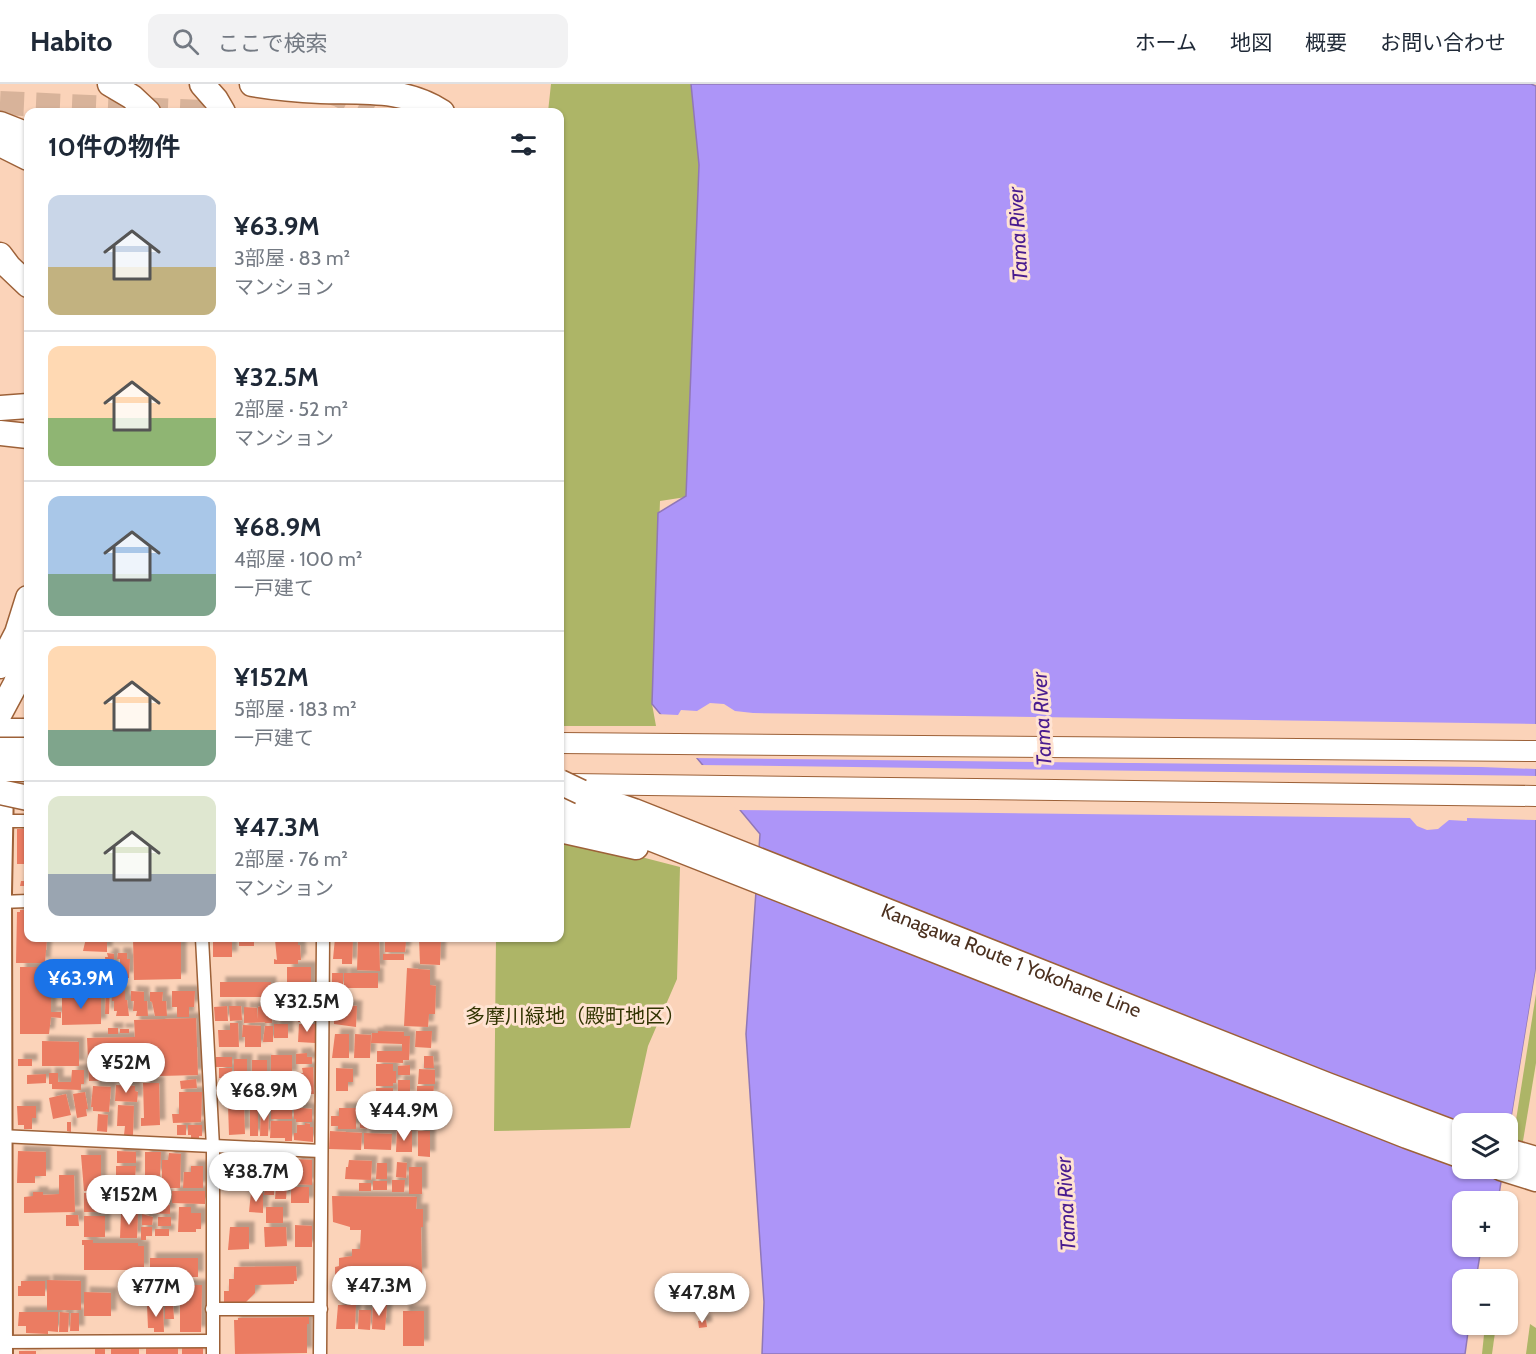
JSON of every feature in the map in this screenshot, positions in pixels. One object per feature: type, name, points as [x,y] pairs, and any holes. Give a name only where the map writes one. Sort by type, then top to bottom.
[{"type":"highway","points":[[99,84],[130,108]]},
{"type":"highway","points":[[110,84],[143,108]]},
{"type":"highway","points":[[202,84],[221,108]]},
{"type":"highway","points":[[252,84],[295,90],[395,93],[428,103],[436,108]]},
{"type":"highway","points":[[0,123],[24,133]]},
{"type":"highway","points":[[0,144],[24,156]]},
{"type":"highway","points":[[0,255],[24,281]]},
{"type":"highway","points":[[0,408],[24,407]]},
{"type":"highway","points":[[0,431],[24,429]]},
{"type":"highway","points":[[0,431],[24,435]]},
{"type":"highway","points":[[0,666],[17,633],[24,611]]},
{"type":"highway","points":[[0,713],[24,663]]},
{"type":"highway","points":[[1,741],[24,732]]},
{"type":"highway","points":[[1,741],[24,749]]},
{"type":"highway","points":[[7,782],[24,771]]},
{"type":"highway","points":[[7,782],[24,795]]},
{"type":"highway","points":[[7,782],[14,793],[24,801]]},
{"type":"highway","name":"Kanagawa Route 1 Yokohane Line","points":[[565,786],[1326,1085],[1452,1132]]},
{"type":"highway","name":"Kanagawa Route 1 Yokohane Line","points":[[564,807],[636,833],[1452,1152]]},
{"type":"highway","points":[[564,831],[638,847],[745,876]]},
{"type":"highway","points":[[1518,1153],[1536,1159]]},
{"type":"highway","points":[[1518,1173],[1536,1179]]},
{"type":"main road","points":[[1,741],[24,741]]},
{"type":"main road","points":[[564,743],[1536,751]]},
{"type":"main road","points":[[565,786],[1536,796]]},
{"type":"street","points":[[1,741],[7,782],[2,901],[2,1346],[213,1348],[213,1146],[202,942]]},
{"type":"street","points":[[4,820],[24,821]]},
{"type":"street","points":[[2,901],[24,901]]},
{"type":"street","points":[[320,1354],[323,942]]},
{"type":"street","points":[[1,1136],[321,1151]]},
{"type":"street","points":[[212,1309],[321,1310]]},
{"type":"green space","points":[[551,84],[691,84],[699,165],[686,497],[660,501],[652,704],[656,726],[564,726],[564,108],[548,108]]},
{"type":"green space","name":"多摩川緑地（殿町地区）","points":[[564,837],[680,867],[677,979],[648,1046],[630,1128],[494,1131],[496,942],[564,942]]},
{"type":"green space","points":[[1536,994],[1536,1063],[1520,1159],[1518,1159],[1517,1113]]},
{"type":"green space","points":[[1530,1324],[1536,1328],[1536,1354],[1526,1354]]},
{"type":"green space","points":[[1484,1335],[1495,1335],[1492,1354],[1482,1354]]},
{"type":"water","name":"Tama River","points":[[691,84],[1531,84],[1536,86],[1536,969],[1512,1113],[1452,1113],[1452,1179],[1501,1179],[1500,1191],[1452,1191],[1452,1257],[1480,1257],[1478,1269],[1452,1269],[1452,1335],[1468,1335],[1465,1354],[762,1354],[764,1302],[746,1034],[760,834],[652,704],[658,513],[686,496],[699,165]]},
{"type":"pier","points":[[710,703],[724,704],[735,711],[753,713],[1536,724],[1536,769],[692,758],[656,714],[678,715],[681,710],[697,711]]},
{"type":"pier","points":[[699,765],[1536,776],[1536,820],[1467,818],[1467,821],[1449,820],[1438,829],[1427,830],[1417,826],[1410,818],[736,810]]},
{"type":"pier","points":[[1536,969],[1536,987],[1515,1113],[1512,1113]]},
{"type":"building","points":[[17,829],[24,829],[24,864],[17,864]]},
{"type":"building","points":[[24,910],[24,942],[47,942],[45,963],[16,963],[17,912]]},
{"type":"building","points":[[85,942],[107,942],[107,952],[83,951]]},
{"type":"building","points":[[133,942],[181,942],[181,979],[134,980]]},
{"type":"building","points":[[213,942],[232,942],[232,957],[213,957]]},
{"type":"building","points":[[239,942],[254,942],[254,946],[239,946]]},
{"type":"building","points":[[275,942],[298,942],[301,960],[298,960],[298,964],[274,964],[274,959],[277,960]]},
{"type":"building","points":[[335,942],[353,942],[352,964],[342,964],[342,959],[333,959]]},
{"type":"building","points":[[358,942],[379,942],[380,971],[357,970]]},
{"type":"building","points":[[385,942],[406,942],[405,952],[385,952]]},
{"type":"building","points":[[419,942],[441,942],[440,965],[420,964]]},
{"type":"building","points":[[107,953],[114,954],[114,978],[107,978],[105,957],[108,957]]},
{"type":"building","points":[[118,953],[127,953],[127,959],[130,959],[129,978],[120,978]]},
{"type":"building","points":[[383,954],[404,954],[404,960],[383,960]]},
{"type":"building","points":[[20,967],[49,967],[49,971],[52,971],[51,985],[58,985],[58,991],[51,990],[51,1012],[61,1012],[61,1018],[51,1017],[49,1034],[20,1034]]},
{"type":"building","points":[[287,967],[311,967],[311,998],[287,998]]},
{"type":"building","points":[[407,968],[430,970],[430,985],[436,986],[435,1014],[429,1014],[428,1027],[404,1026]]},
{"type":"building","points":[[332,973],[343,973],[343,988],[332,988]]},
{"type":"building","points":[[344,973],[378,973],[378,988],[344,988]]},
{"type":"building","points":[[68,977],[101,977],[101,992],[68,992]]},
{"type":"building","points":[[220,982],[271,982],[271,997],[220,997]]},
{"type":"building","points":[[106,987],[110,987],[109,1014],[105,1014]]},
{"type":"building","points":[[112,991],[125,991],[129,1016],[116,1016]]},
{"type":"building","points":[[131,991],[144,992],[148,1016],[136,1016],[137,1011],[133,1011],[134,1001],[131,1001]]},
{"type":"building","points":[[172,991],[195,991],[194,1007],[189,1007],[189,1017],[177,1017],[177,1007],[172,1007]]},
{"type":"building","points":[[150,992],[163,992],[162,1001],[166,1001],[167,1016],[155,1016],[150,1001]]},
{"type":"building","points":[[98,994],[98,997],[101,997],[101,1024],[62,1025],[62,995]]},
{"type":"building","points":[[294,1002],[313,1002],[313,1022],[298,1022],[298,1019],[294,1019]]},
{"type":"building","points":[[262,1004],[272,1004],[272,1023],[244,1023],[244,1007],[257,1008],[258,1019],[258,1007]]},
{"type":"building","points":[[334,1005],[357,1006],[356,1027],[334,1024]]},
{"type":"building","points":[[227,1006],[228,1021],[215,1021],[214,1007]]},
{"type":"building","points":[[229,1006],[241,1006],[242,1020],[230,1021]]},
{"type":"building","points":[[196,1018],[198,1075],[124,1077],[124,1080],[89,1081],[87,1038],[135,1037],[134,1020]]},
{"type":"building","points":[[230,1023],[238,1023],[239,1047],[219,1047],[218,1030],[230,1030]]},
{"type":"building","points":[[274,1024],[288,1024],[288,1038],[274,1038]]},
{"type":"building","points":[[299,1024],[315,1024],[315,1043],[298,1042]]},
{"type":"building","points":[[243,1025],[261,1026],[261,1047],[245,1047],[245,1037],[242,1037]]},
{"type":"building","points":[[265,1026],[273,1026],[273,1042],[263,1042]]},
{"type":"building","points":[[108,1028],[118,1028],[118,1034],[108,1034]]},
{"type":"building","points":[[120,1029],[129,1029],[129,1033],[120,1033]]},
{"type":"building","points":[[378,1031],[404,1032],[404,1036],[410,1036],[409,1060],[403,1060],[403,1063],[377,1062],[377,1051],[402,1051],[402,1044],[371,1043],[372,1033],[378,1033]]},
{"type":"building","points":[[416,1031],[432,1031],[431,1048],[415,1047]]},
{"type":"building","points":[[335,1034],[349,1034],[349,1058],[332,1058]]},
{"type":"building","points":[[355,1034],[371,1035],[370,1058],[354,1058]]},
{"type":"building","points":[[42,1041],[79,1042],[79,1066],[42,1066]]},
{"type":"building","points":[[307,1053],[307,1057],[312,1057],[312,1064],[296,1064],[296,1054]]},
{"type":"building","points":[[271,1055],[292,1055],[292,1076],[271,1076]]},
{"type":"building","points":[[424,1056],[433,1056],[434,1068],[424,1068]]},
{"type":"building","points":[[216,1057],[232,1057],[232,1067],[216,1067]]},
{"type":"building","points":[[18,1059],[32,1059],[32,1066],[18,1066]]},
{"type":"building","points":[[234,1059],[247,1059],[247,1083],[234,1083]]},
{"type":"building","points":[[252,1060],[267,1060],[267,1081],[252,1081]]},
{"type":"building","points":[[376,1064],[393,1064],[393,1071],[396,1071],[396,1083],[393,1083],[393,1086],[376,1086]]},
{"type":"building","points":[[410,1065],[410,1075],[398,1075],[398,1066]]},
{"type":"building","points":[[313,1067],[314,1094],[300,1094],[302,1068]]},
{"type":"building","points":[[219,1068],[232,1068],[232,1078],[219,1078]]},
{"type":"building","points":[[336,1068],[353,1069],[353,1082],[348,1082],[348,1091],[336,1091]]},
{"type":"building","points":[[419,1069],[435,1070],[435,1084],[418,1084]]},
{"type":"building","points":[[72,1070],[84,1070],[84,1084],[81,1084],[81,1090],[52,1089],[52,1084],[49,1084],[49,1073],[58,1073],[58,1082],[71,1082]]},
{"type":"building","points":[[46,1074],[46,1083],[27,1084],[27,1075]]},
{"type":"building","points":[[271,1078],[292,1079],[291,1092],[271,1089]]},
{"type":"building","points":[[196,1079],[197,1088],[181,1089],[180,1081]]},
{"type":"building","points":[[398,1080],[410,1080],[410,1096],[398,1096]]},
{"type":"building","points":[[143,1083],[159,1083],[160,1125],[141,1126],[141,1118],[144,1118]]},
{"type":"building","points":[[251,1083],[268,1083],[268,1103],[255,1103],[255,1099],[250,1099]]},
{"type":"building","points":[[116,1085],[135,1086],[135,1091],[138,1092],[137,1102],[115,1101]]},
{"type":"building","points":[[93,1086],[111,1087],[109,1112],[93,1111],[91,1107]]},
{"type":"building","points":[[225,1086],[246,1086],[246,1095],[225,1095]]},
{"type":"building","points":[[417,1086],[434,1086],[433,1096],[417,1095]]},
{"type":"building","points":[[376,1088],[393,1088],[393,1096],[376,1096]]},
{"type":"building","points":[[85,1092],[87,1116],[77,1118],[73,1094]]},
{"type":"building","points":[[179,1092],[202,1092],[201,1122],[173,1123],[172,1114],[179,1114]]},
{"type":"building","points":[[66,1094],[71,1115],[53,1119],[49,1098]]},
{"type":"building","points":[[232,1097],[248,1097],[248,1103],[231,1103]]},
{"type":"building","points":[[118,1105],[134,1106],[133,1135],[124,1135],[125,1126],[117,1126]]},
{"type":"building","points":[[228,1105],[244,1105],[245,1134],[229,1135]]},
{"type":"building","points":[[17,1106],[36,1106],[36,1118],[32,1118],[32,1129],[24,1129],[24,1125],[18,1125]]},
{"type":"building","points":[[271,1107],[292,1107],[292,1119],[271,1119]]},
{"type":"building","points":[[294,1107],[312,1109],[312,1122],[296,1122]]},
{"type":"building","points":[[378,1107],[391,1107],[391,1129],[375,1129],[374,1120],[378,1120]]},
{"type":"building","points":[[261,1108],[269,1109],[268,1136],[260,1136]]},
{"type":"building","points":[[339,1108],[356,1108],[356,1129],[338,1129],[338,1126],[331,1126],[331,1116],[339,1116]]},
{"type":"building","points":[[418,1108],[431,1108],[433,1127],[415,1127],[416,1120],[418,1120]]},
{"type":"building","points":[[250,1109],[258,1109],[258,1136],[250,1136]]},
{"type":"building","points":[[360,1109],[372,1110],[372,1129],[360,1128]]},
{"type":"building","points":[[396,1109],[410,1109],[410,1128],[396,1128]]},
{"type":"building","points":[[98,1114],[108,1115],[107,1132],[97,1131]]},
{"type":"building","points":[[271,1121],[292,1121],[292,1141],[285,1141],[285,1138],[270,1138]]},
{"type":"building","points":[[67,1122],[71,1122],[71,1132],[67,1131]]},
{"type":"building","points":[[305,1123],[313,1127],[313,1142],[294,1140],[297,1125],[305,1125]]},
{"type":"building","points":[[177,1125],[186,1125],[186,1135],[177,1135]]},
{"type":"building","points":[[188,1125],[202,1125],[202,1136],[191,1138],[191,1135],[188,1135]]},
{"type":"building","points":[[330,1131],[362,1133],[361,1150],[329,1149]]},
{"type":"building","points":[[397,1131],[412,1131],[412,1152],[396,1152]]},
{"type":"building","points":[[418,1131],[430,1131],[430,1157],[418,1156]]},
{"type":"building","points":[[364,1133],[392,1134],[391,1150],[364,1149]]},
{"type":"building","points":[[18,1151],[46,1152],[46,1176],[35,1176],[35,1183],[17,1183]]},
{"type":"building","points":[[117,1151],[136,1152],[136,1163],[117,1163]]},
{"type":"building","points":[[145,1152],[161,1152],[160,1176],[145,1175]]},
{"type":"building","points":[[169,1153],[181,1154],[180,1188],[162,1188],[162,1160],[168,1160]]},
{"type":"building","points":[[81,1155],[101,1155],[101,1191],[84,1191]]},
{"type":"building","points":[[251,1157],[263,1157],[262,1189],[235,1188],[239,1164],[250,1165]]},
{"type":"building","points":[[273,1157],[289,1158],[288,1185],[268,1184]]},
{"type":"building","points":[[295,1159],[312,1160],[312,1185],[295,1184]]},
{"type":"building","points":[[349,1160],[372,1161],[371,1180],[345,1179]]},
{"type":"building","points":[[397,1162],[407,1163],[406,1178],[396,1177]]},
{"type":"building","points":[[377,1163],[387,1163],[387,1179],[376,1179]]},
{"type":"building","points":[[116,1166],[136,1166],[135,1178],[116,1178]]},
{"type":"building","points":[[191,1166],[203,1166],[203,1188],[183,1188],[184,1172],[191,1172]]},
{"type":"building","points":[[409,1167],[422,1167],[422,1194],[409,1194]]},
{"type":"building","points":[[59,1175],[74,1175],[75,1212],[24,1213],[24,1197],[33,1196],[33,1192],[43,1192],[43,1195],[59,1194]]},
{"type":"building","points":[[146,1178],[156,1180],[154,1186],[145,1183]]},
{"type":"building","points":[[392,1180],[405,1180],[404,1192],[392,1192]]},
{"type":"building","points":[[373,1181],[387,1181],[387,1190],[373,1190]]},
{"type":"building","points":[[359,1183],[371,1183],[371,1191],[359,1191]]},
{"type":"building","points":[[119,1184],[138,1185],[137,1209],[118,1208]]},
{"type":"building","points":[[276,1187],[287,1187],[286,1199],[275,1199]]},
{"type":"building","points":[[291,1187],[309,1187],[309,1203],[291,1203]]},
{"type":"building","points":[[265,1189],[274,1190],[274,1195],[264,1195]]},
{"type":"building","points":[[172,1191],[205,1191],[205,1204],[172,1203]]},
{"type":"building","points":[[251,1192],[263,1193],[263,1213],[249,1212]]},
{"type":"building","points":[[84,1193],[103,1194],[102,1212],[84,1212]]},
{"type":"building","points":[[151,1193],[168,1194],[167,1204],[170,1205],[170,1214],[147,1213],[147,1204],[151,1205]]},
{"type":"building","points":[[332,1196],[417,1197],[416,1209],[423,1209],[423,1227],[421,1227],[422,1274],[417,1274],[417,1286],[339,1285],[339,1280],[335,1280],[335,1267],[339,1266],[339,1258],[352,1256],[352,1249],[360,1249],[361,1230],[350,1230],[350,1227],[333,1222]]},
{"type":"building","points":[[179,1207],[191,1207],[191,1213],[201,1213],[201,1229],[196,1229],[196,1232],[178,1232]]},
{"type":"building","points":[[266,1207],[283,1207],[283,1223],[266,1223]]},
{"type":"building","points":[[121,1213],[138,1214],[137,1238],[120,1238]]},
{"type":"building","points":[[142,1214],[153,1217],[152,1225],[142,1225]]},
{"type":"building","points":[[66,1215],[78,1215],[79,1226],[66,1226]]},
{"type":"building","points":[[84,1216],[105,1216],[105,1237],[84,1237]]},
{"type":"building","points":[[158,1217],[171,1217],[171,1226],[158,1226]]},
{"type":"building","points":[[295,1225],[312,1226],[312,1247],[295,1247]]},
{"type":"building","points":[[141,1227],[152,1227],[152,1236],[146,1236],[146,1240],[141,1240]]},
{"type":"building","points":[[230,1227],[249,1227],[249,1249],[228,1250]]},
{"type":"building","points":[[264,1227],[286,1227],[287,1246],[265,1247]]},
{"type":"building","points":[[155,1229],[169,1229],[169,1236],[155,1236]]},
{"type":"building","points":[[82,1240],[93,1240],[93,1243],[138,1243],[138,1246],[144,1246],[144,1270],[84,1270]]},
{"type":"building","points":[[150,1258],[198,1258],[198,1277],[150,1277]]},
{"type":"building","points":[[296,1266],[297,1281],[294,1281],[294,1284],[255,1285],[255,1293],[246,1302],[224,1303],[224,1291],[229,1291],[229,1279],[234,1279],[234,1267]]},
{"type":"building","points":[[47,1280],[81,1281],[81,1310],[47,1310]]},
{"type":"building","points":[[21,1281],[45,1281],[45,1296],[18,1296],[18,1286],[21,1286]]},
{"type":"building","points":[[149,1282],[168,1282],[168,1301],[148,1301]]},
{"type":"building","points":[[180,1285],[202,1285],[201,1332],[180,1332]]},
{"type":"building","points":[[84,1292],[111,1293],[111,1316],[84,1316]]},
{"type":"building","points":[[165,1304],[173,1304],[174,1319],[165,1319]]},
{"type":"building","points":[[147,1305],[163,1305],[164,1332],[154,1332],[154,1328],[148,1328]]},
{"type":"building","points":[[338,1305],[356,1305],[355,1329],[336,1329]]},
{"type":"building","points":[[373,1305],[387,1305],[385,1330],[372,1329]]},
{"type":"building","points":[[359,1310],[371,1310],[370,1330],[358,1329]]},
{"type":"building","points":[[403,1311],[424,1311],[424,1346],[403,1346]]},
{"type":"building","points":[[19,1312],[58,1312],[58,1332],[26,1333],[26,1326],[18,1326]]},
{"type":"building","points":[[60,1312],[69,1313],[68,1332],[59,1332]]},
{"type":"building","points":[[71,1313],[79,1313],[79,1331],[70,1331]]},
{"type":"building","points":[[309,1317],[307,1353],[235,1354],[234,1320],[238,1318]]},
{"type":"building","points":[[706,1320],[707,1327],[699,1328],[698,1321]]},
{"type":"building","points":[[95,1348],[105,1348],[105,1354],[95,1354]]},
{"type":"building","points":[[111,1348],[139,1348],[139,1354],[111,1354]]},
{"type":"building","points":[[146,1348],[178,1348],[178,1354],[146,1354]]},
{"type":"building","points":[[182,1348],[203,1348],[203,1354],[182,1354]]},
{"type":"building","points":[[19,1351],[36,1351],[36,1354],[19,1354]]},
{"type":"tunnel","points":[[326,91],[364,108]]},
{"type":"tunnel","points":[[0,103],[113,108]]}]
